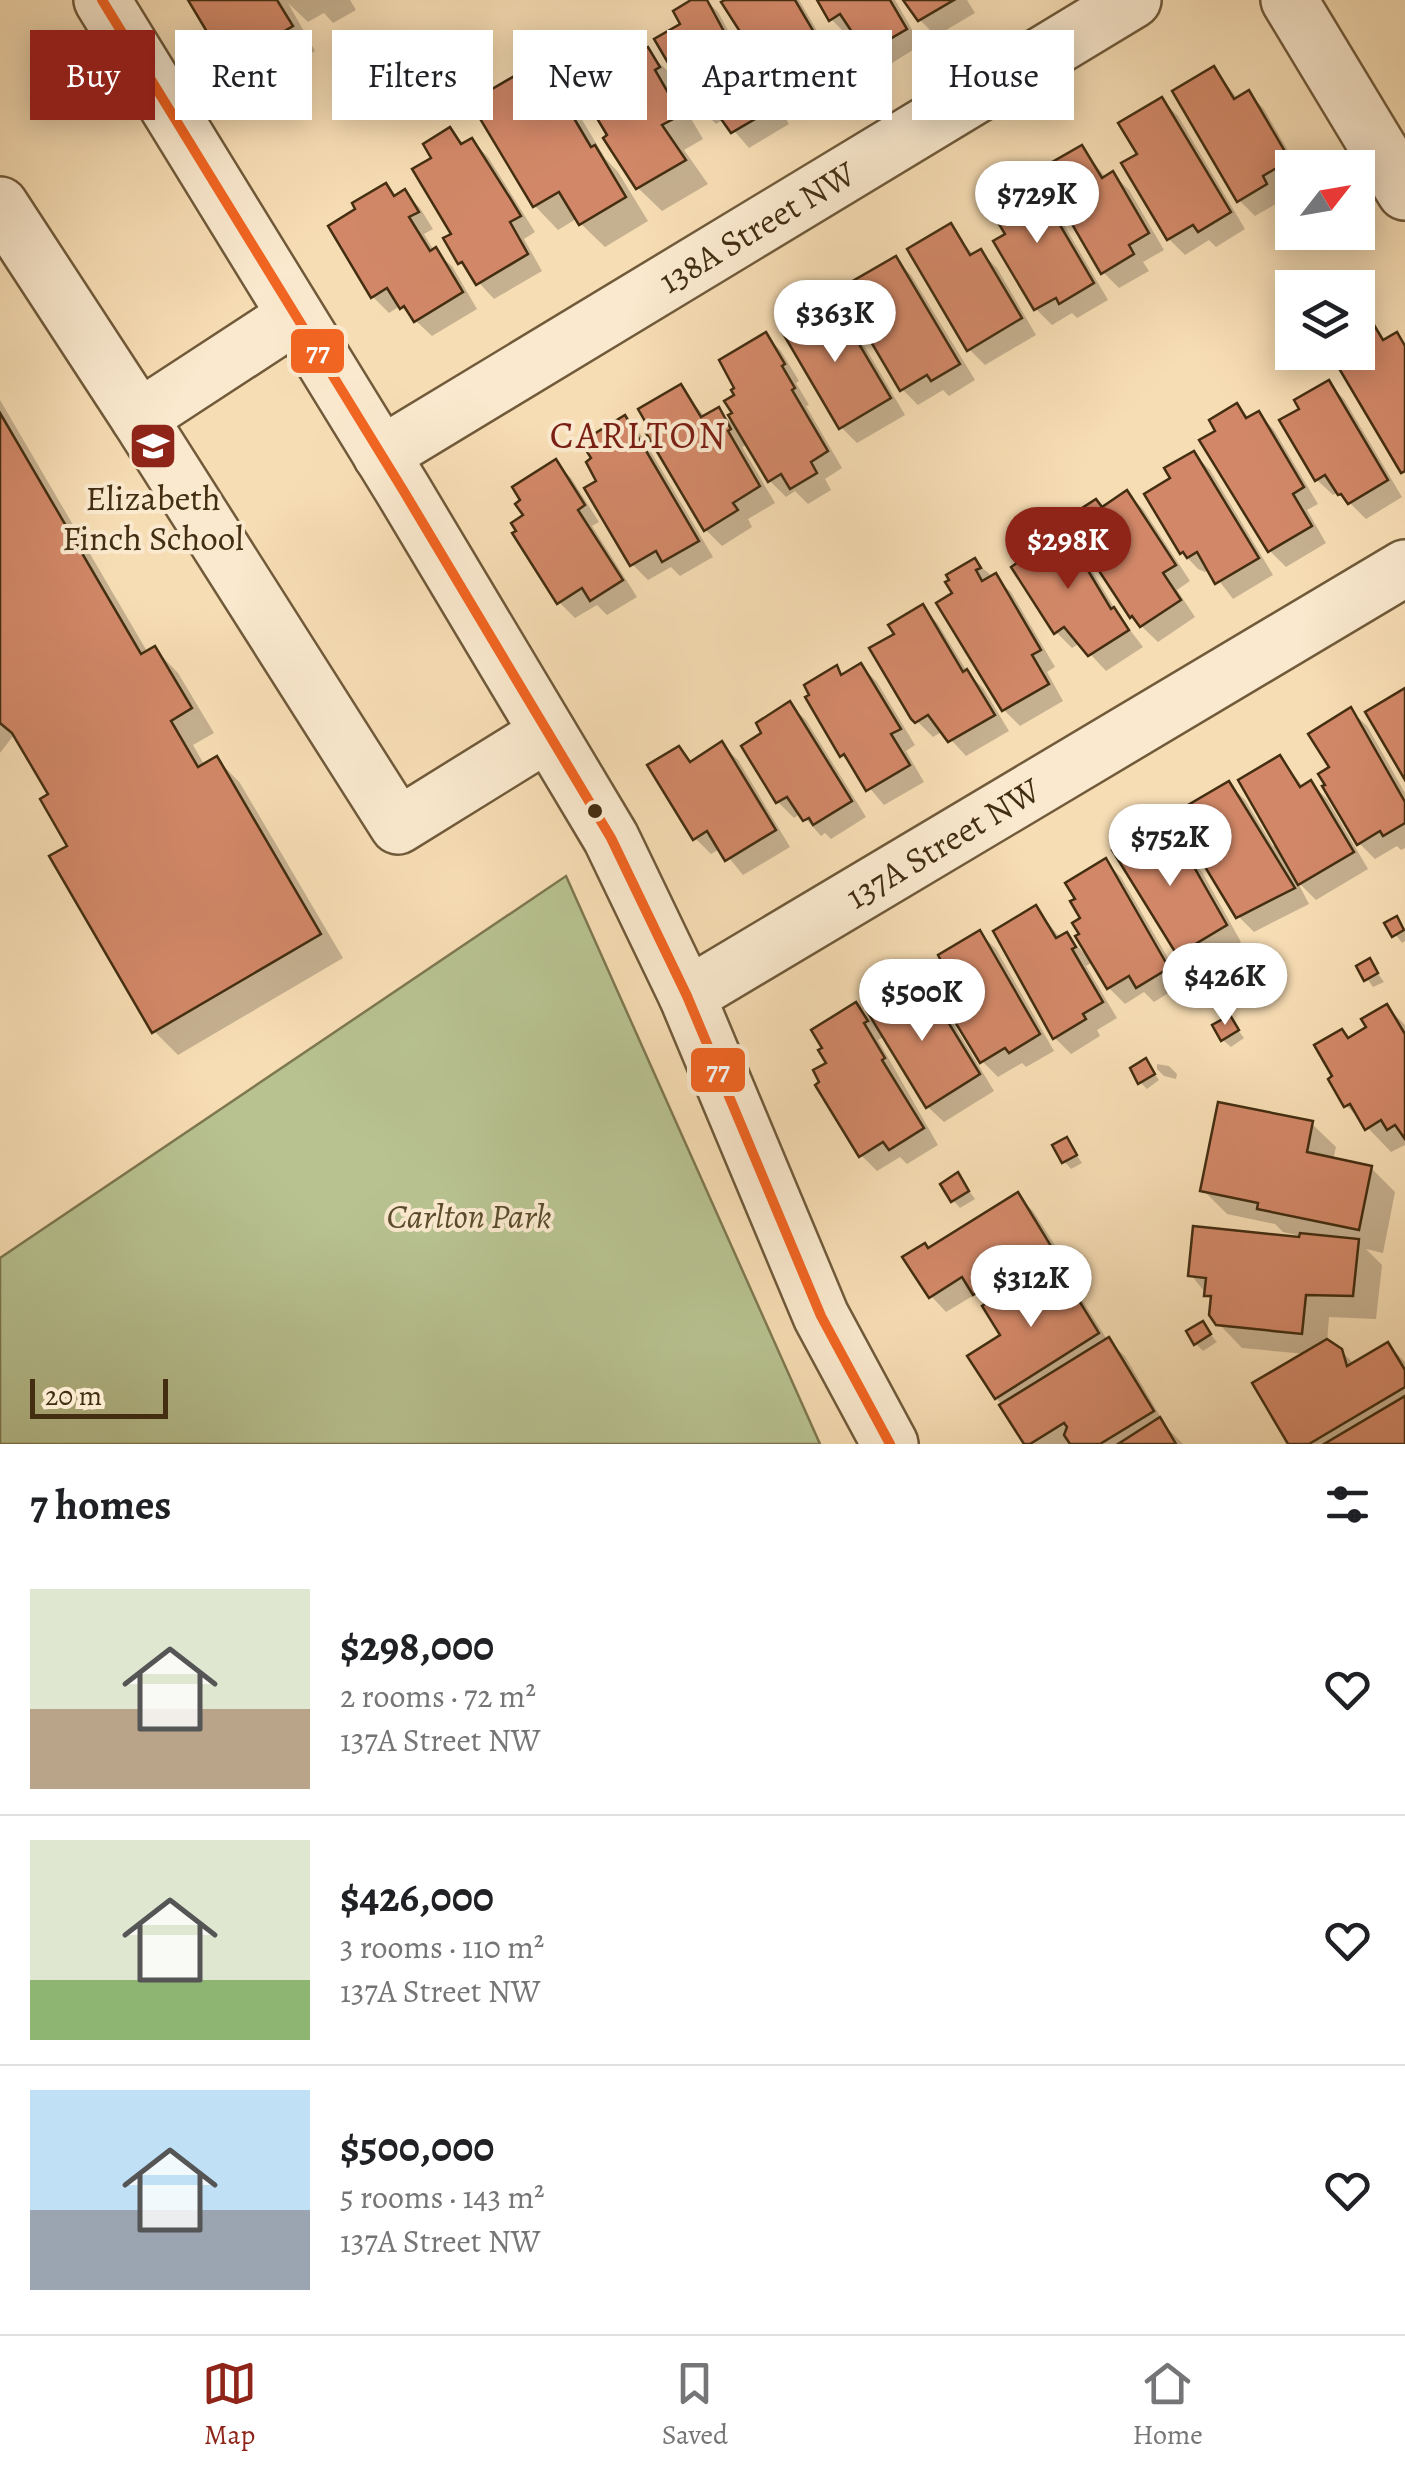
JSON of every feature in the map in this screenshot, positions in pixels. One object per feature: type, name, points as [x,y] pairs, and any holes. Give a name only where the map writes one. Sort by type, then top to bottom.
[{"type":"street","points":[[102,0],[611,838],[687,996],[821,1316],[890,1444]]},
{"type":"street","name":"138A Street NW","points":[[380,455],[1133,0]]},
{"type":"street","points":[[1289,0],[1405,192]]},
{"type":"street","points":[[0,206],[398,826],[548,733]]},
{"type":"street","points":[[139,418],[295,316]]},
{"type":"street","name":"137A Street NW","points":[[687,996],[1405,568]]},
{"type":"green space","name":"Carlton Park","points":[[566,876],[820,1444],[0,1444],[0,1258]]},
{"type":"building","points":[[188,0],[277,0],[293,26],[286,30],[206,30]]},
{"type":"building","points":[[691,0],[707,0],[723,30],[670,30],[680,24],[673,11]]},
{"type":"building","points":[[795,0],[813,30],[739,30],[721,2]]},
{"type":"building","points":[[817,0],[890,0],[907,29],[892,38],[892,30],[851,30],[840,14],[829,21]]},
{"type":"building","points":[[903,0],[954,0],[918,21]]},
{"type":"building","points":[[667,32],[667,61],[654,39]]},
{"type":"building","points":[[648,47],[660,67],[655,70],[667,91],[667,120],[672,120],[662,125],[686,160],[636,189],[603,138],[607,135],[598,120],[647,120]]},
{"type":"building","points":[[1214,66],[1234,99],[1249,90],[1284,150],[1275,150],[1275,169],[1263,176],[1267,184],[1237,202],[1172,91]]},
{"type":"building","points":[[513,77],[513,120],[575,120],[626,197],[579,225],[559,192],[533,207],[481,120],[493,120],[493,89]]},
{"type":"building","points":[[1162,97],[1231,212],[1198,232],[1193,225],[1167,240],[1121,163],[1137,154],[1118,123]]},
{"type":"building","points":[[722,120],[753,120],[731,133]]},
{"type":"building","points":[[450,127],[461,144],[472,138],[510,198],[521,216],[510,222],[528,254],[476,285],[443,238],[451,234],[412,169],[431,158],[423,144]]},
{"type":"building","points":[[1082,145],[1102,178],[1113,171],[1149,233],[1129,245],[1134,254],[1101,274],[1040,169]]},
{"type":"building","points":[[1030,174],[1094,283],[1059,304],[1056,298],[1034,310],[993,241],[1005,234],[985,201]]},
{"type":"building","points":[[386,183],[394,196],[405,189],[419,212],[409,217],[430,251],[436,247],[463,292],[414,322],[387,288],[371,298],[328,226],[355,209],[352,203]]},
{"type":"building","points":[[951,223],[970,255],[981,249],[1022,318],[967,351],[907,249]]},
{"type":"building","points":[[896,256],[960,364],[931,381],[927,375],[900,391],[864,330],[869,327],[863,318],[871,314],[851,282]]},
{"type":"building","points":[[819,301],[838,334],[849,327],[891,398],[839,429],[778,325]]},
{"type":"building","points":[[1375,327],[1383,340],[1397,332],[1405,346],[1405,471],[1401,473],[1340,370],[1375,370]]},
{"type":"building","points":[[766,332],[785,364],[782,366],[795,388],[792,390],[828,451],[811,462],[817,473],[790,489],[781,474],[768,482],[728,415],[732,413],[724,401],[734,395],[734,388],[719,360]]},
{"type":"building","points":[[1329,380],[1388,480],[1348,504],[1325,475],[1315,481],[1279,420],[1299,409],[1294,400]]},
{"type":"building","points":[[681,384],[701,417],[719,407],[731,429],[728,431],[760,486],[733,503],[738,510],[704,531],[646,433],[650,430],[638,409]]},
{"type":"building","points":[[1237,403],[1246,418],[1259,411],[1304,487],[1293,494],[1312,526],[1268,552],[1199,440],[1215,431],[1209,420]]},
{"type":"building","points":[[0,413],[141,654],[155,646],[192,708],[171,721],[198,767],[217,756],[321,934],[152,1033],[49,856],[67,846],[40,799],[48,794],[12,733],[0,723]]},
{"type":"building","points":[[625,415],[699,541],[662,562],[656,551],[630,566],[584,488],[596,481],[586,462],[591,458],[581,442]]},
{"type":"building","points":[[1194,451],[1259,558],[1215,584],[1197,552],[1187,558],[1183,552],[1180,554],[1144,494],[1170,478],[1164,468]]},
{"type":"building","points":[[556,459],[585,505],[578,510],[623,580],[590,601],[582,588],[557,604],[512,533],[516,531],[511,523],[523,515],[515,504],[520,500],[512,487]]},
{"type":"building","points":[[1127,490],[1176,565],[1163,573],[1181,600],[1140,627],[1130,618],[1065,519],[1096,499],[1102,507]]},
{"type":"building","points":[[1059,522],[1111,609],[1114,607],[1129,630],[1088,656],[1064,627],[1054,634],[1011,567],[1033,552],[1027,542]]},
{"type":"building","points":[[975,558],[982,581],[996,573],[1041,650],[1032,655],[1049,684],[1002,711],[936,603],[952,593],[945,582],[949,580],[946,575]]},
{"type":"building","points":[[923,604],[963,672],[967,669],[995,715],[948,742],[928,715],[915,723],[911,719],[869,648],[894,634],[888,625]]},
{"type":"building","points":[[861,663],[901,729],[891,734],[910,765],[866,791],[844,754],[840,757],[805,697],[809,695],[804,685],[837,665],[841,675]]},
{"type":"building","points":[[1405,688],[1405,780],[1365,712]]},
{"type":"building","points":[[790,701],[852,801],[813,825],[809,818],[803,821],[787,797],[776,803],[741,746],[761,733],[756,723]]},
{"type":"building","points":[[1351,707],[1405,802],[1405,823],[1383,836],[1380,831],[1357,845],[1322,786],[1325,785],[1318,774],[1329,767],[1308,734]]},
{"type":"building","points":[[722,741],[776,830],[725,861],[707,831],[693,840],[647,765],[679,746],[690,762]]},
{"type":"building","points":[[1280,755],[1300,787],[1311,780],[1354,852],[1298,885],[1238,780]]},
{"type":"building","points":[[1229,781],[1295,888],[1236,918],[1193,847],[1205,839],[1188,805]]},
{"type":"building","points":[[1157,824],[1177,858],[1186,853],[1227,925],[1177,955],[1112,850]]},
{"type":"building","points":[[1106,858],[1169,968],[1136,988],[1129,976],[1107,989],[1075,936],[1079,934],[1072,923],[1080,918],[1065,883]]},
{"type":"building","points":[[1036,905],[1056,938],[1067,932],[1076,947],[1072,949],[1103,1002],[1083,1014],[1086,1019],[1053,1039],[993,931]]},
{"type":"building","points":[[1397,916],[1404,930],[1392,937],[1384,923]]},
{"type":"building","points":[[980,930],[1040,1034],[1009,1053],[1005,1048],[980,1063],[946,1007],[951,1005],[945,995],[953,990],[943,975],[947,972],[938,955]]},
{"type":"building","points":[[1370,958],[1378,973],[1364,981],[1356,966]]},
{"type":"building","points":[[909,980],[927,1010],[937,1004],[980,1074],[926,1108],[865,1008]]},
{"type":"building","points":[[856,1002],[885,1058],[882,1060],[924,1128],[889,1150],[883,1142],[859,1157],[815,1085],[819,1082],[813,1070],[826,1063],[811,1030]]},
{"type":"building","points":[[1387,1004],[1405,1034],[1405,1139],[1395,1125],[1387,1130],[1381,1120],[1365,1130],[1350,1104],[1344,1107],[1314,1045],[1342,1029],[1348,1038],[1366,1027],[1361,1019]]},
{"type":"building","points":[[1230,1015],[1239,1030],[1221,1041],[1212,1025]]},
{"type":"building","points":[[1146,1058],[1155,1074],[1138,1084],[1130,1068]]},
{"type":"building","points":[[1218,1102],[1313,1121],[1307,1152],[1372,1166],[1359,1230],[1257,1209],[1258,1203],[1200,1191]]},
{"type":"building","points":[[1067,1137],[1077,1155],[1062,1163],[1052,1145]]},
{"type":"building","points":[[958,1172],[969,1191],[951,1202],[940,1184]]},
{"type":"building","points":[[1018,1192],[1051,1246],[973,1295],[962,1277],[929,1298],[902,1257],[925,1243],[928,1248]]},
{"type":"building","points":[[1193,1226],[1359,1239],[1353,1296],[1306,1295],[1302,1334],[1216,1325],[1209,1315],[1211,1296],[1204,1296],[1206,1278],[1188,1276]]},
{"type":"building","points":[[1054,1260],[1099,1333],[995,1399],[967,1356],[1000,1335],[982,1306]]},
{"type":"building","points":[[1203,1321],[1211,1334],[1194,1345],[1186,1331]]},
{"type":"building","points":[[1109,1337],[1154,1411],[1100,1444],[1070,1444],[1064,1435],[1064,1423],[1024,1444],[999,1405]]},
{"type":"building","points":[[1327,1339],[1342,1349],[1347,1366],[1388,1342],[1405,1370],[1405,1387],[1309,1444],[1288,1444],[1252,1383]]},
{"type":"building","points":[[1405,1396],[1405,1444],[1324,1444]]},
{"type":"building","points":[[1160,1417],[1176,1444],[1118,1444]]},
{"type":"transit line","name":"77","points":[[102,0],[611,838],[687,996],[821,1316],[890,1444]]},
{"type":"place","name":"Elizabeth Finch School","points":[[153,446]]},
{"type":"district","name":"CARLTON","points":[[639,435]]}]
